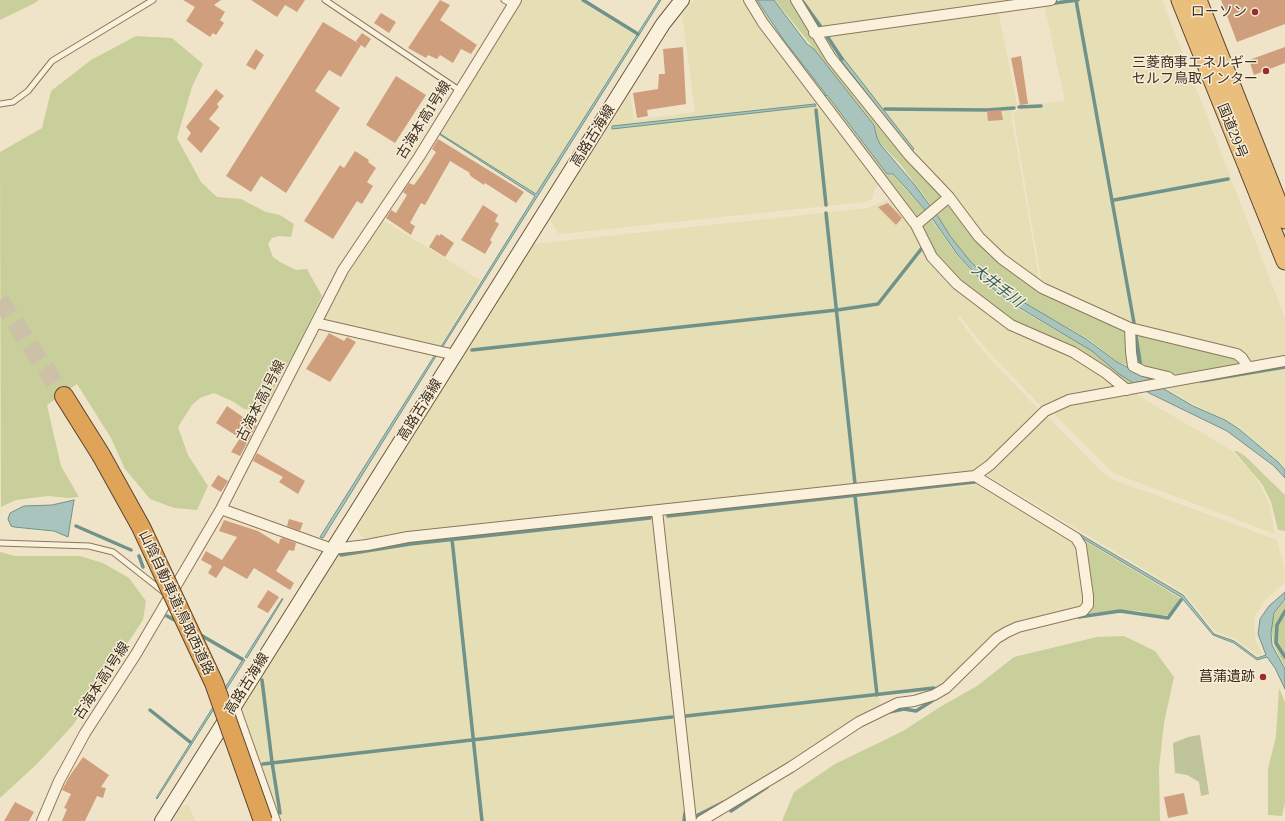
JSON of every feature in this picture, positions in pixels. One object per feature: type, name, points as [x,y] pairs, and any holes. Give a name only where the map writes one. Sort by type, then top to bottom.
[{"type":"highway","name":"国道29号","points":[[1180,0],[1285,261]]},
{"type":"highway","name":"国道29号","points":[[1198,0],[1285,220]]},
{"type":"highway","name":"山陰自動車道;鳥取西道路","points":[[61,398],[141,527],[214,683],[263,821]]},
{"type":"highway","name":"山陰自動車道;鳥取西道路","points":[[97,457],[134,531],[205,687],[254,821]]},
{"type":"main road","name":"高路古海線","points":[[162,821],[663,24],[682,0]]},
{"type":"street","points":[[749,0],[763,23],[916,225],[932,257],[963,289],[1011,324],[1073,352],[1130,389]]},
{"type":"street","points":[[796,0],[814,33],[831,58],[909,155],[949,197],[979,238],[1002,259],[1042,288],[1130,328],[1237,354],[1242,358],[1248,368]]},
{"type":"street","points":[[814,33],[1051,0]]},
{"type":"street","name":"古海本高1号線","points":[[42,821],[59,781],[85,733],[136,654],[221,509],[343,270],[419,157],[511,2]]},
{"type":"street","points":[[916,225],[949,197]]},
{"type":"street","points":[[316,323],[455,355]]},
{"type":"street","points":[[1130,328],[1133,366],[1143,371],[1168,377],[1173,381]]},
{"type":"street","points":[[221,509],[332,549],[367,545],[408,537],[975,476],[990,465],[1045,411],[1076,398],[1285,361]]},
{"type":"street","points":[[701,821],[791,767],[859,722],[898,704],[914,701],[946,688],[997,638],[1007,632],[1018,627],[1083,611],[1088,605],[1081,546],[1076,538],[975,476]]},
{"type":"street","points":[[657,511],[691,821]]},
{"type":"street","points":[[234,705],[275,821]]},
{"type":"lane","points":[[0,104],[13,102],[28,91],[52,61],[153,0]]},
{"type":"lane","points":[[325,0],[459,90]]},
{"type":"lane","points":[[0,542],[89,546],[112,552],[169,596]]},
{"type":"shaded area","points":[[521,0],[579,0],[635,35],[591,105],[557,85],[591,106],[536,193],[440,133]]},
{"type":"shaded area","points":[[694,0],[746,0],[880,182],[874,191],[873,198],[866,202],[559,234],[550,220],[630,93],[634,120],[695,112],[682,14]]},
{"type":"shaded area","points":[[798,0],[1013,0],[818,30]]},
{"type":"shaded area","points":[[1070,0],[1162,0],[1285,318],[1285,356],[1253,362],[1241,353],[1228,347],[1132,325],[1042,284],[1013,113],[1018,110],[1019,106],[1065,101],[1044,4]]},
{"type":"shaded area","points":[[998,10],[1017,105],[1011,115],[1040,283],[999,252],[982,235],[912,153],[820,34]]},
{"type":"shaded area","points":[[887,200],[898,207],[915,229],[1070,355],[1120,387],[1043,408],[986,349],[960,316],[958,318],[983,351],[1039,410],[985,464],[977,470],[366,541],[356,529],[534,244],[868,208]]},
{"type":"shaded area","points":[[383,220],[480,280],[438,350],[322,319],[332,299]]},
{"type":"shaded area","points":[[1285,365],[1285,467],[1238,426],[1163,387]]},
{"type":"shaded area","points":[[1134,393],[1231,450],[1252,473],[1260,485],[1269,503],[1275,534],[1113,473],[1052,412],[1073,404]]},
{"type":"shaded area","points":[[1046,415],[1102,472],[1112,479],[1277,540],[1285,571],[1285,583],[1265,600],[1255,616],[1254,628],[1256,641],[1262,654],[1257,655],[1234,638],[1216,632],[1184,593],[985,474],[992,470]]},
{"type":"shaded area","points":[[978,485],[1075,541],[1085,596],[1081,609],[1018,624],[937,690],[879,696],[881,707],[812,750],[696,817],[694,815],[662,519],[667,514]]},
{"type":"shaded area","points":[[651,516],[656,520],[686,821],[280,821],[241,713],[243,706],[340,553],[410,542]]},
{"type":"shaded area","points":[[185,805],[189,805],[195,821],[172,821],[180,808]]},
{"type":"green space","points":[[0,0],[39,0],[0,20]]},
{"type":"green space","points":[[751,0],[756,0],[777,32],[887,175],[893,175],[928,214],[917,220],[901,196],[885,181]]},
{"type":"green space","points":[[775,0],[792,0],[818,48],[902,154],[944,196],[933,208],[901,165],[881,144],[877,138],[875,125]]},
{"type":"green space","points":[[136,36],[172,38],[203,64],[192,87],[177,138],[201,182],[217,197],[241,199],[266,212],[280,215],[294,224],[291,237],[279,236],[272,238],[268,244],[273,257],[296,270],[307,269],[322,296],[294,353],[276,383],[270,400],[260,411],[244,409],[232,401],[214,393],[200,398],[192,405],[178,427],[188,455],[208,486],[197,510],[174,508],[150,499],[125,469],[111,438],[77,384],[47,405],[61,466],[79,497],[68,498],[48,496],[16,500],[1,507],[1,536],[0,152],[42,128],[51,91],[91,60]]},
{"type":"green space","points":[[947,202],[994,256],[1127,331],[1129,366],[1118,362],[1088,339],[997,286],[970,261],[950,236],[935,211]]},
{"type":"green space","points":[[930,217],[956,254],[980,280],[1014,306],[1092,351],[1134,384],[1129,385],[1012,322],[961,283],[935,255],[920,225]]},
{"type":"green space","points":[[1136,334],[1226,356],[1234,359],[1240,365],[1179,375],[1137,367],[1133,336]]},
{"type":"green space","points":[[1234,451],[1237,451],[1245,456],[1285,495],[1285,531],[1278,530],[1271,502],[1262,484]]},
{"type":"green space","points":[[1082,539],[1180,598],[1170,615],[1159,616],[1139,611],[1119,610],[1085,614]]},
{"type":"green space","points":[[0,552],[15,556],[80,556],[103,563],[129,578],[146,601],[143,620],[73,725],[38,763],[0,798]]},
{"type":"green space","points":[[1285,600],[1285,667],[1274,645],[1271,626],[1275,613]]},
{"type":"green space","points":[[1124,636],[1155,651],[1174,677],[1164,723],[1159,768],[1160,821],[782,821],[794,792],[835,764],[903,731],[940,707],[977,686],[1014,657],[1097,637]]},
{"type":"green space","points":[[1279,688],[1285,702],[1285,803],[1282,816],[1268,815],[1268,769],[1276,736]]},
{"type":"green space","points":[[1200,735],[1209,794],[1201,796],[1199,782],[1187,775],[1175,773],[1173,743],[1188,737]]},
{"type":"water","points":[[659,0],[661,0],[440,351],[439,350],[535,196],[439,133],[536,194]]},
{"type":"water","points":[[757,0],[774,0],[807,44],[814,49],[874,125],[880,144],[914,184],[939,218],[950,236],[970,261],[996,286],[1086,339],[1117,362],[1150,379],[1152,382],[1193,406],[1225,420],[1239,429],[1278,462],[1285,470],[1285,478],[1274,466],[1227,431],[1149,393],[1119,374],[1092,351],[1015,305],[980,279],[957,254],[932,218],[906,188],[893,174],[887,174],[827,95],[825,96],[825,93],[783,39]]},
{"type":"water","points":[[840,54],[914,149],[911,151],[840,59]]},
{"type":"water","points":[[815,104],[816,106],[612,129],[612,126]]},
{"type":"water","points":[[436,353],[438,353],[323,538],[320,537]]},
{"type":"water","points":[[1017,497],[1183,595],[1214,634],[1234,641],[1257,658],[1266,655],[1258,634],[1260,619],[1269,606],[1285,592],[1285,599],[1274,613],[1271,633],[1272,645],[1285,669],[1285,689],[1275,668],[1267,657],[1257,660],[1234,643],[1213,635],[1181,597],[1017,499]]},
{"type":"water","points":[[74,500],[68,537],[54,531],[14,527],[11,526],[8,519],[10,513],[24,506],[52,505]]},
{"type":"water","points":[[282,599],[247,658],[245,657]]},
{"type":"water","points":[[243,659],[245,660],[157,799],[156,798]]},
{"type":"building","points":[[183,0],[221,0],[214,5],[225,12],[220,20],[224,23],[216,35],[213,33],[210,37],[186,21],[195,7]]},
{"type":"building","points":[[251,0],[305,0],[297,12],[285,5],[277,17]]},
{"type":"building","points":[[440,0],[450,5],[440,20],[477,45],[471,54],[461,49],[453,63],[440,55],[437,59],[428,55],[426,58],[408,48]]},
{"type":"building","name":"ローソン","points":[[1221,0],[1285,0],[1285,24],[1237,42]]},
{"type":"building","points":[[381,13],[396,22],[389,33],[374,23]]},
{"type":"building","points":[[323,22],[358,43],[356,41],[362,33],[371,39],[365,48],[361,45],[341,77],[329,70],[315,91],[340,108],[286,193],[261,176],[251,192],[226,176]]},
{"type":"building","points":[[683,47],[686,104],[647,110],[648,116],[637,118],[633,93],[658,89],[659,74],[665,74],[663,49]]},
{"type":"building","points":[[1285,47],[1285,63],[1254,75],[1249,60]]},
{"type":"building","points":[[256,49],[264,55],[255,70],[246,65]]},
{"type":"building","points":[[1021,56],[1028,104],[1020,105],[1011,58]]},
{"type":"building","points":[[396,76],[426,95],[395,143],[366,125]]},
{"type":"building","points":[[216,89],[224,96],[217,104],[219,107],[209,119],[220,128],[201,153],[187,139],[191,133],[186,127]]},
{"type":"building","points":[[1001,110],[1003,120],[988,121],[987,111]]},
{"type":"building","points":[[438,139],[524,192],[516,203],[485,183],[484,185],[472,177],[469,174],[470,173],[450,161],[425,205],[421,203],[410,223],[415,226],[411,235],[386,218],[391,210],[396,213],[407,195],[403,192],[409,183],[414,185],[422,174],[436,152],[432,149]]},
{"type":"building","points":[[355,151],[369,160],[368,162],[376,168],[367,182],[373,186],[362,204],[357,201],[333,239],[304,221],[340,165],[344,168]]},
{"type":"building","points":[[888,203],[902,218],[896,225],[878,207]]},
{"type":"building","points":[[483,205],[498,215],[495,221],[499,224],[490,240],[492,242],[485,254],[461,240]]},
{"type":"building","points":[[437,234],[439,236],[441,234],[454,243],[445,257],[429,247]]},
{"type":"building","points":[[329,333],[344,341],[347,337],[356,342],[330,382],[306,369]]},
{"type":"building","points":[[227,406],[256,426],[240,456],[231,452],[240,438],[216,423]]},
{"type":"building","points":[[257,453],[305,481],[298,494],[279,482],[283,477],[253,461]]},
{"type":"building","points":[[218,475],[228,481],[221,492],[211,486]]},
{"type":"building","points":[[289,519],[303,523],[300,531],[287,526]]},
{"type":"building","points":[[224,520],[258,531],[279,544],[280,539],[283,538],[296,543],[294,551],[289,550],[276,571],[294,583],[290,590],[254,568],[247,579],[224,566],[216,578],[208,573],[212,566],[201,560],[206,551],[222,560],[237,537],[219,531]]},
{"type":"building","points":[[268,590],[279,597],[268,613],[257,607]]},
{"type":"building","points":[[83,757],[109,775],[101,787],[106,788],[103,798],[97,796],[85,821],[62,821],[67,809],[64,808],[71,794],[62,790]]},
{"type":"building","points":[[1184,793],[1188,814],[1168,818],[1164,797]]},
{"type":"building","points":[[15,802],[34,812],[29,821],[4,821]]},
{"type":"waterway","points":[[583,0],[638,34]]},
{"type":"waterway","points":[[1076,0],[1134,323]]},
{"type":"waterway","points":[[1055,3],[1078,0]]},
{"type":"waterway","points":[[803,2],[821,27]]},
{"type":"waterway","points":[[827,36],[842,59]]},
{"type":"waterway","points":[[1019,107],[1041,106]]},
{"type":"waterway","points":[[885,109],[987,110],[1014,108]]},
{"type":"waterway","points":[[816,110],[826,205]]},
{"type":"waterway","points":[[1114,200],[1228,179]]},
{"type":"waterway","points":[[826,213],[855,484]]},
{"type":"waterway","points":[[472,350],[837,310],[878,304],[922,248]]},
{"type":"waterway","points":[[1136,336],[1141,368]]},
{"type":"waterway","points":[[1201,381],[1285,367]]},
{"type":"waterway","points":[[668,516],[975,482]]},
{"type":"waterway","points":[[855,496],[877,695]]},
{"type":"waterway","points":[[341,555],[410,544],[650,518]]},
{"type":"waterway","points":[[76,526],[131,550]]},
{"type":"waterway","points":[[452,539],[482,821]]},
{"type":"waterway","points":[[139,556],[143,567]]},
{"type":"waterway","points":[[1079,617],[1120,611],[1168,618],[1181,600]]},
{"type":"waterway","points":[[1285,611],[1277,625],[1276,643],[1285,657]]},
{"type":"waterway","points":[[167,616],[178,622]]},
{"type":"waterway","points":[[199,634],[242,659]]},
{"type":"waterway","points":[[262,680],[280,813]]},
{"type":"waterway","points":[[686,716],[934,688]]},
{"type":"waterway","points":[[889,712],[904,709],[916,711],[935,699]]},
{"type":"waterway","points":[[150,710],[190,742]]},
{"type":"waterway","points":[[263,764],[672,717]]},
{"type":"waterway","points":[[731,811],[767,787]]},
{"type":"waterway","points":[[696,816],[724,802]]},
{"type":"waterway","points":[[684,821],[685,813]]},
{"type":"tunnel","points":[[0,300],[64,396]]},
{"type":"place","name":"ローソン","points":[[1255,12]]},
{"type":"place","name":"三菱商事エネルギー セルフ鳥取インター","points":[[1266,71]]},
{"type":"place","name":"菖蒲遺跡","points":[[1263,677]]},
{"type":"water label","name":"大井手川","points":[[997,286]]}]
